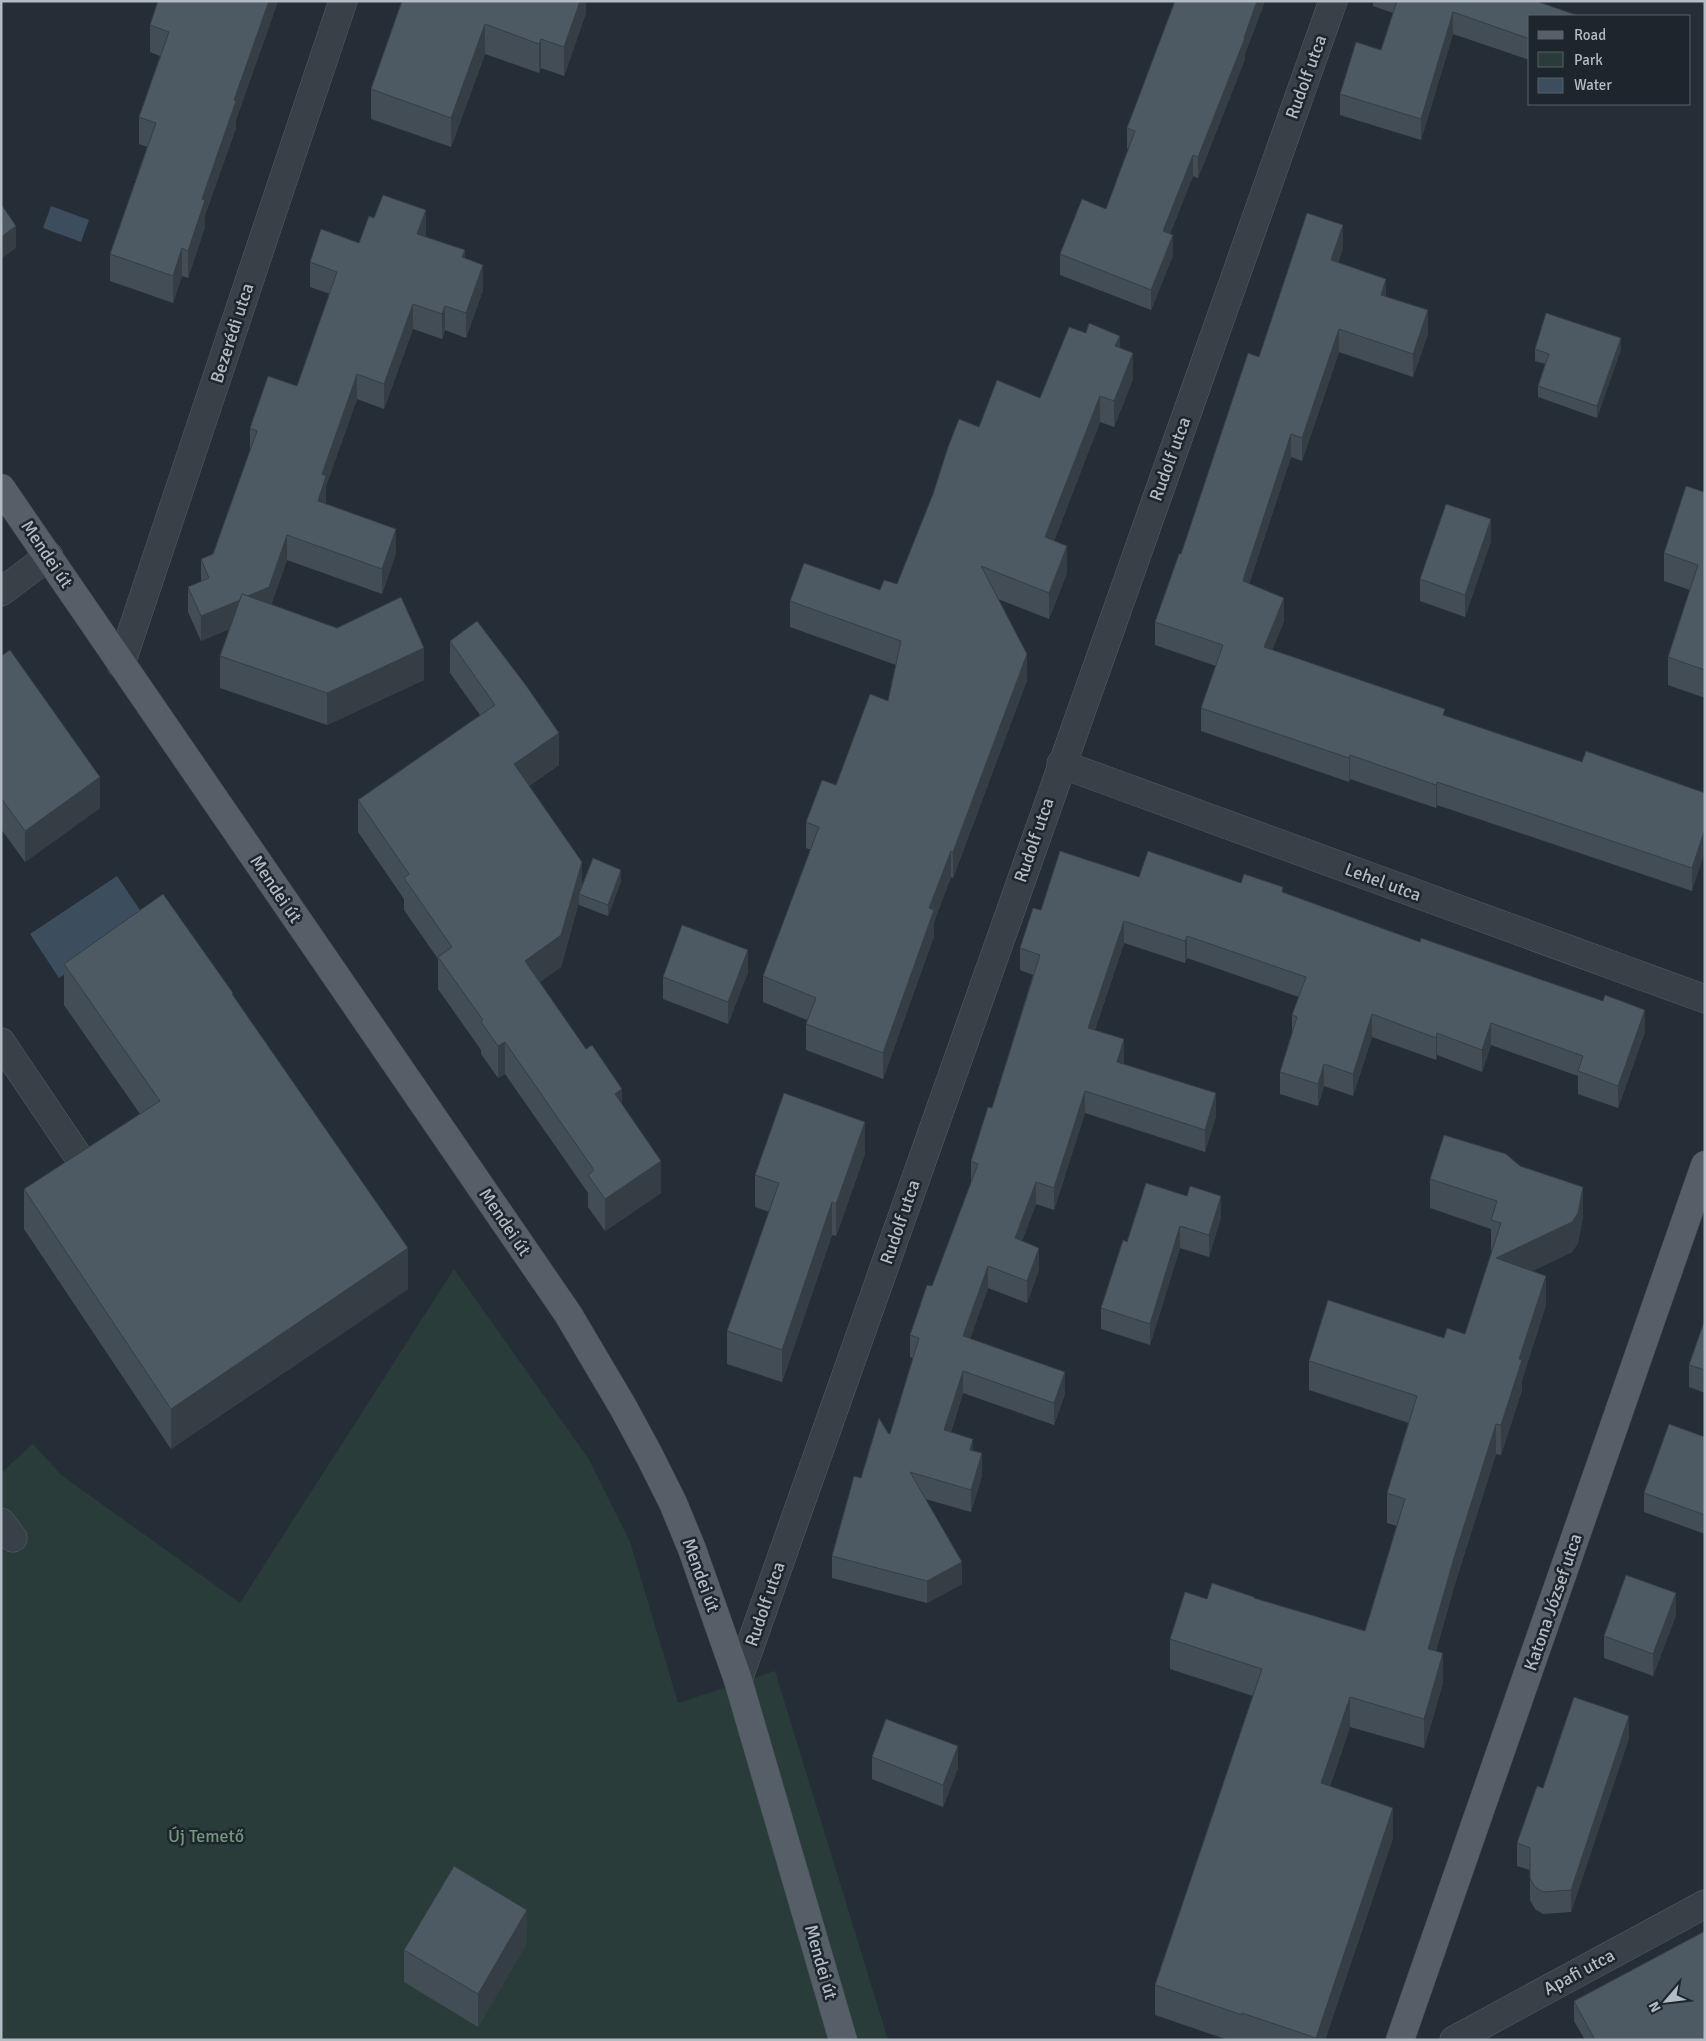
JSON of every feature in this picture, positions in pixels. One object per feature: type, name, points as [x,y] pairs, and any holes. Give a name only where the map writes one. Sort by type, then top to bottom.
[{"type":"main road","name":"Mendei út","points":[[1,488],[568,1314],[623,1407],[673,1503],[692,1549],[738,1680],[843,2040]]},
{"type":"main road","name":"Katona József utca","points":[[1400,2040],[1705,1165]]},
{"type":"street","name":"Bezerédi utca","points":[[122,664],[343,1]]},
{"type":"street","name":"Rudolf utca","points":[[738,1680],[1061,764],[1333,1]]},
{"type":"street","points":[[1,592],[48,556]]},
{"type":"street","name":"Lehel utca","points":[[1061,764],[1705,999]]},
{"type":"street","points":[[1,1042],[84,1165]]},
{"type":"street","name":"Apafi utca","points":[[1454,2040],[1705,1904]]},
{"type":"green space","name":"Új Temető","points":[[454,1269],[588,1458],[630,1542],[678,1703],[775,1671],[888,2040],[1,2040],[1,1473],[33,1444],[61,1475],[240,1603]]},
{"type":"water","points":[[51,206],[89,220],[81,242],[43,228]]},
{"type":"water","points":[[117,876],[146,919],[59,978],[30,934]]},
{"type":"building","points":[[158,1],[269,1],[234,100],[236,101],[202,199],[205,200],[188,251],[182,248],[173,276],[110,254],[156,123],[139,117],[169,32],[150,25]]},
{"type":"building","points":[[402,1],[580,1],[564,47],[541,39],[539,44],[485,24],[451,118],[371,89]]},
{"type":"building","points":[[1175,1],[1257,1],[1245,38],[1198,157],[1193,155],[1163,231],[1173,235],[1151,290],[1060,254],[1082,199],[1106,209],[1135,131],[1127,128]]},
{"type":"building","points":[[1397,1],[1536,1],[1576,15],[1528,15],[1528,38],[1453,12],[1421,119],[1340,94],[1356,42],[1381,50]]},
{"type":"building","points":[[383,195],[426,210],[417,234],[465,250],[462,257],[483,265],[466,313],[445,306],[442,314],[413,304],[384,384],[357,374],[322,474],[326,476],[318,501],[396,529],[382,569],[287,535],[269,587],[248,596],[242,594],[240,600],[201,616],[188,587],[209,578],[201,559],[213,554],[257,431],[250,428],[268,376],[297,386],[337,272],[310,262],[321,229],[359,243],[369,216],[374,218]]},
{"type":"building","points":[[1,204],[16,226],[1,237]]},
{"type":"building","points":[[1307,213],[1343,225],[1331,260],[1386,279],[1381,295],[1428,310],[1413,354],[1339,329],[1302,438],[1291,434],[1243,581],[1284,598],[1264,647],[1445,709],[1443,715],[1582,762],[1586,751],[1705,793],[1705,829],[1692,868],[1437,782],[1436,785],[1350,755],[1349,758],[1201,708],[1223,645],[1155,622],[1179,554],[1181,554],[1248,353],[1259,357]]},
{"type":"building","points":[[1546,313],[1621,338],[1597,406],[1538,386],[1549,354],[1535,349]]},
{"type":"building","points":[[1089,323],[1120,336],[1115,346],[1133,353],[1114,401],[1100,396],[1045,537],[1067,546],[1049,593],[981,566],[1027,654],[953,852],[951,851],[929,908],[934,910],[883,1053],[806,1024],[816,998],[763,976],[819,827],[806,822],[822,780],[836,785],[870,694],[888,701],[901,641],[790,601],[804,563],[880,590],[884,580],[897,584],[933,494],[959,419],[979,427],[997,380],[1040,398],[1069,327],[1086,333]]},
{"type":"building","points":[[1686,486],[1704,492],[1705,489],[1705,670],[1668,657],[1698,565],[1664,553]]},
{"type":"building","points":[[1446,504],[1491,519],[1465,595],[1420,579]]},
{"type":"building","points":[[242,594],[337,628],[401,597],[424,648],[327,693],[220,656]]},
{"type":"building","points":[[477,621],[525,684],[559,733],[514,764],[582,862],[561,935],[525,961],[586,1049],[592,1045],[622,1089],[615,1094],[661,1161],[605,1199],[588,1175],[594,1170],[505,1042],[498,1046],[481,1022],[483,1020],[438,957],[452,947],[404,878],[409,874],[358,800],[495,705],[450,641]]},
{"type":"building","points":[[10,650],[100,777],[25,831],[1,798],[1,656]]},
{"type":"building","points":[[1060,851],[1139,877],[1148,851],[1241,883],[1244,874],[1283,887],[1282,892],[1420,942],[1421,938],[1603,1001],[1605,995],[1645,1010],[1618,1086],[1578,1071],[1583,1056],[1491,1023],[1482,1050],[1437,1033],[1436,1038],[1372,1014],[1353,1074],[1324,1064],[1318,1084],[1280,1072],[1297,1017],[1292,1015],[1306,977],[1187,936],[1185,941],[1124,921],[1088,1028],[1124,1039],[1117,1062],[1216,1093],[1205,1130],[1085,1091],[1054,1188],[1036,1182],[1015,1238],[1039,1248],[1027,1281],[988,1266],[963,1336],[1065,1372],[1054,1403],[963,1371],[944,1430],[973,1439],[970,1450],[982,1453],[971,1490],[910,1472],[962,1562],[927,1581],[832,1556],[854,1476],[861,1478],[879,1418],[890,1434],[919,1338],[910,1335],[927,1285],[932,1286],[978,1164],[971,1161],[988,1107],[992,1108],[1040,955],[1020,948],[1033,908],[1041,910]]},
{"type":"building","points":[[593,858],[621,870],[608,905],[579,894]]},
{"type":"building","points":[[163,894],[408,1248],[171,1409],[24,1189],[160,1101],[64,964]]},
{"type":"building","points":[[682,925],[748,950],[728,1002],[663,977]]},
{"type":"building","points":[[784,1093],[865,1122],[836,1204],[832,1202],[782,1350],[727,1331],[779,1183],[755,1175]]},
{"type":"building","points":[[1444,1135],[1506,1154],[1520,1166],[1583,1187],[1578,1213],[1572,1222],[1496,1258],[1546,1276],[1519,1359],[1522,1360],[1501,1425],[1496,1424],[1428,1649],[1443,1653],[1424,1719],[1350,1697],[1321,1783],[1393,1808],[1316,2038],[1155,1985],[1262,1669],[1170,1639],[1185,1592],[1207,1599],[1212,1583],[1254,1598],[1365,1631],[1405,1499],[1387,1493],[1417,1396],[1309,1361],[1328,1300],[1444,1338],[1447,1328],[1465,1334],[1501,1223],[1491,1220],[1497,1201],[1430,1179]]},
{"type":"building","points":[[1146,1183],[1187,1196],[1190,1186],[1221,1196],[1209,1235],[1180,1226],[1150,1324],[1101,1308],[1123,1240],[1127,1242]]},
{"type":"building","points":[[1705,1319],[1705,1370],[1689,1365]]},
{"type":"building","points":[[1669,1424],[1705,1437],[1705,1515],[1644,1493]]},
{"type":"building","points":[[1626,1575],[1676,1593],[1653,1654],[1604,1636]]},
{"type":"building","points":[[1574,1697],[1629,1716],[1571,1890],[1543,1892],[1535,1887],[1530,1878],[1530,1848],[1517,1843],[1537,1786],[1543,1788]]},
{"type":"building","points":[[886,1719],[958,1746],[943,1785],[872,1757]]},
{"type":"building","points":[[454,1866],[527,1910],[478,1994],[404,1950]]},
{"type":"building","points":[[1705,1931],[1705,2040],[1595,2040],[1574,2001]]}]
